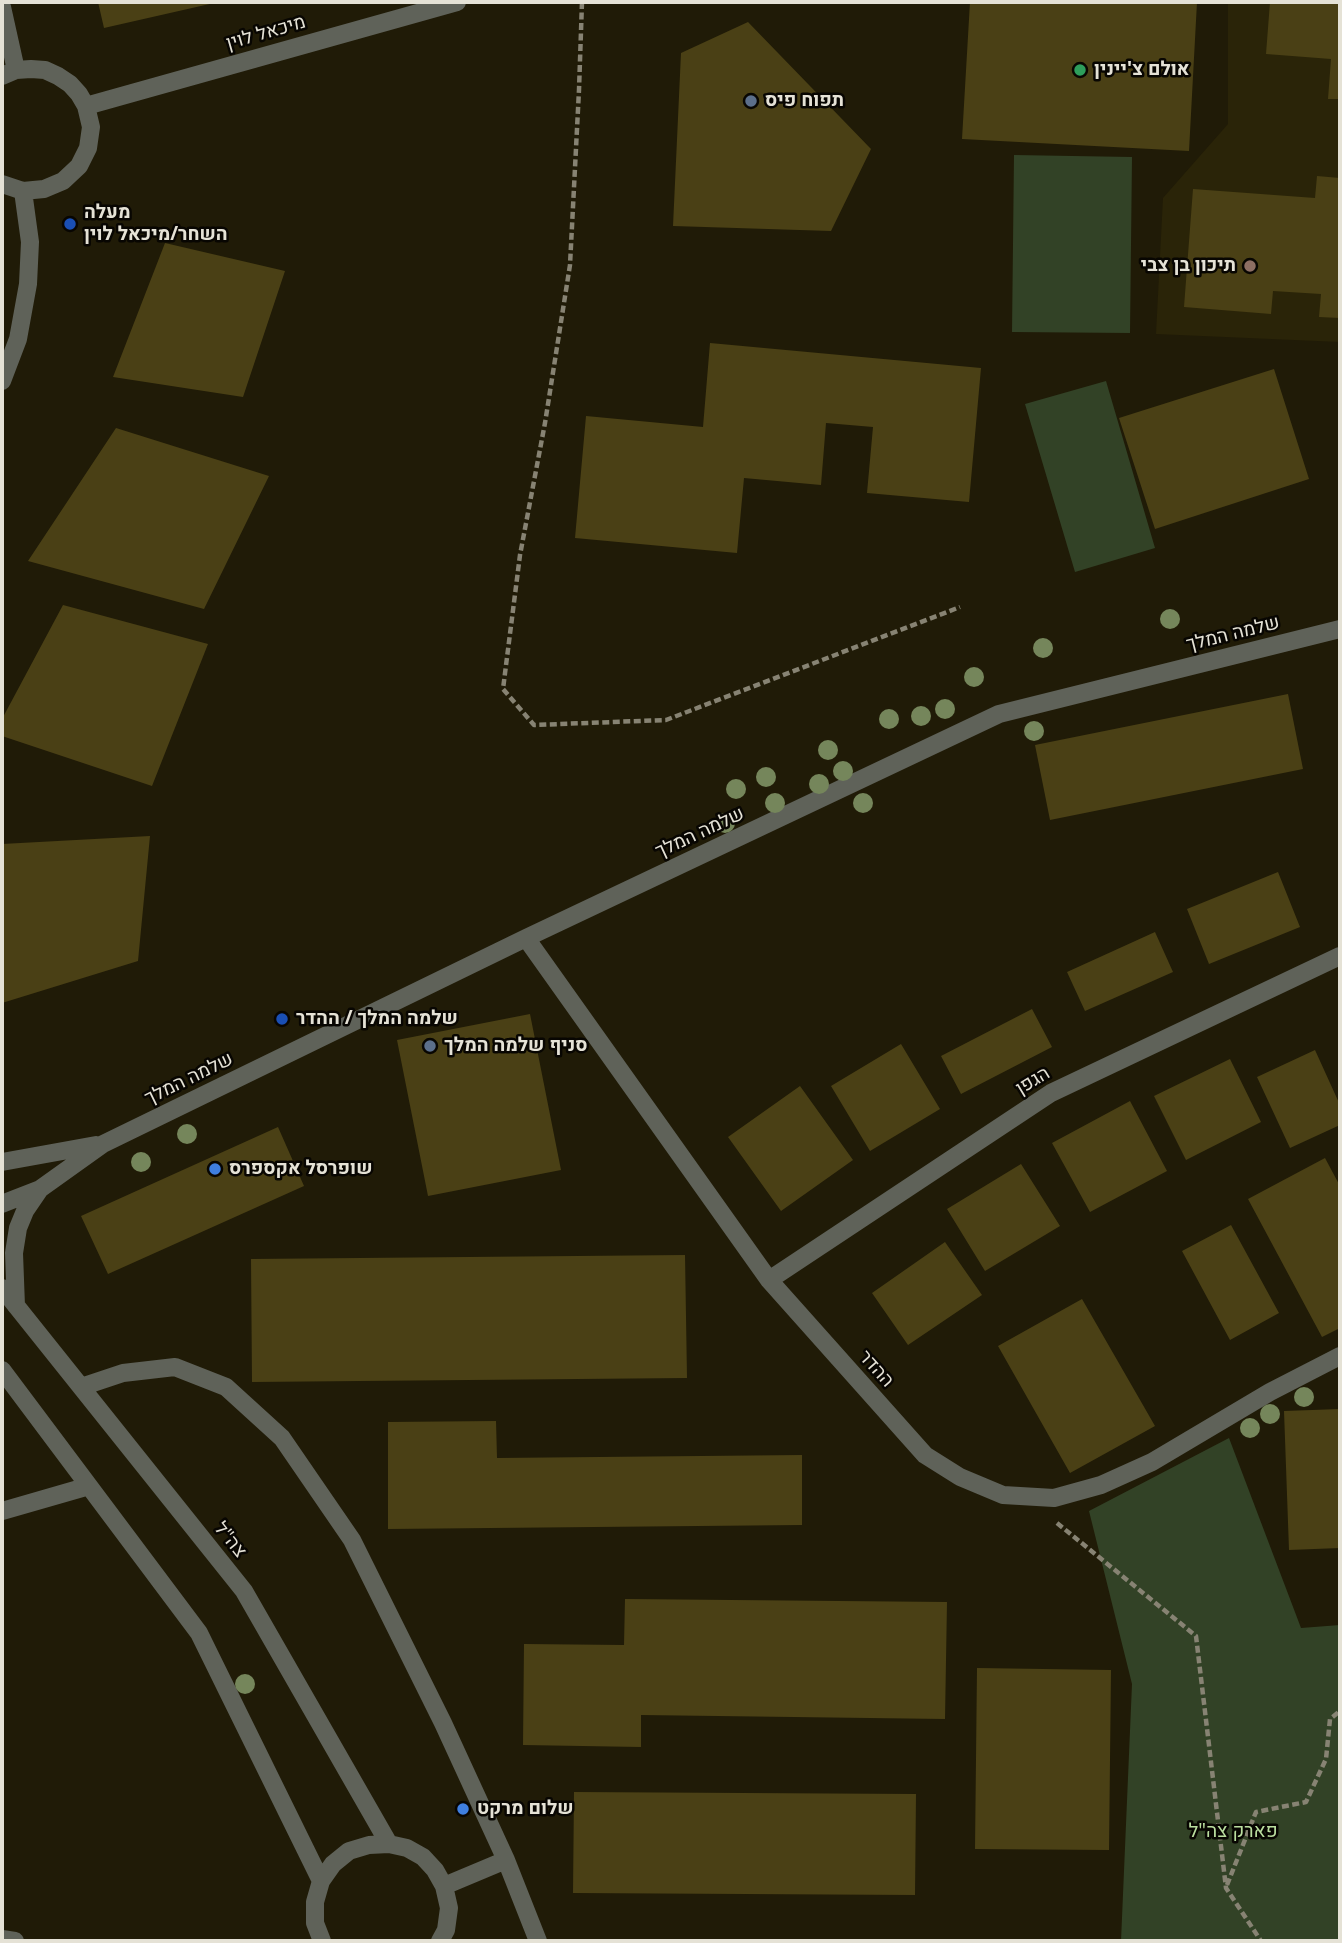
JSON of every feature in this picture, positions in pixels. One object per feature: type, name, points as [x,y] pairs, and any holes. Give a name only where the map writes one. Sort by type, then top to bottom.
[{"type":"street","name":"מיכאל לוין","points":[[86,106],[457,2]]},
{"type":"street","points":[[2,7],[9,73],[31,69],[45,70],[58,76],[79,93],[86,106],[91,127],[88,148],[79,166],[64,181],[44,189],[23,191],[2,184]]},
{"type":"street","points":[[2,381],[18,339],[28,284],[30,242],[23,191]]},
{"type":"street","name":"שלמה המלך","points":[[2,1204],[40,1189],[103,1144],[999,714],[1340,629]]},
{"type":"street","name":"ההדר","points":[[526,939],[769,1280],[925,1455],[960,1477],[1003,1495],[1054,1498],[1101,1485],[1152,1462],[1270,1392],[1340,1356]]},
{"type":"street","name":"הגפן","points":[[769,1280],[1051,1093],[1340,956]]},
{"type":"street","name":"שלמה המלך","points":[[2,1161],[103,1144]]},
{"type":"street","points":[[16,1306],[14,1253],[18,1228],[25,1211],[40,1189]]},
{"type":"street","name":"צה\"ל","points":[[2,1288],[244,1591],[389,1844]]},
{"type":"street","points":[[81,1387],[123,1373],[175,1367],[226,1387],[282,1438],[352,1540],[443,1723],[506,1860],[538,1941]]},
{"type":"street","points":[[2,1370],[199,1633],[321,1881]]},
{"type":"street","points":[[2,1511],[89,1486]]},
{"type":"street","points":[[322,1941],[315,1923],[315,1902],[321,1881],[333,1864],[349,1851],[369,1845],[389,1844],[407,1848],[423,1857],[436,1870],[444,1885],[449,1908],[446,1930],[440,1941]]},
{"type":"street","points":[[444,1885],[506,1860]]},
{"type":"street","points":[[2,1939],[15,1941]]},
{"type":"path","points":[[582,2],[570,265],[545,423],[520,555],[503,689],[534,725],[666,720],[960,607]]},
{"type":"path","points":[[1024,1496],[1196,1636],[1226,1888],[1261,1941]]},
{"type":"path","points":[[1226,1888],[1256,1812],[1306,1802],[1326,1759],[1329,1719],[1340,1711]]},
{"type":"shaded area","name":"תיכון בן צבי","points":[[1228,2],[1340,2],[1340,342],[1156,334],[1163,198],[1228,124]]},
{"type":"green space","points":[[1014,155],[1132,157],[1130,333],[1012,332]]},
{"type":"green space","points":[[1106,381],[1155,548],[1075,572],[1025,404]]},
{"type":"green space","name":"פארק צה\"ל","points":[[1229,1438],[1301,1628],[1340,1625],[1340,1941],[1121,1941],[1132,1684],[1089,1511]]},
{"type":"building","points":[[98,2],[214,2],[214,3],[104,28]]},
{"type":"building","name":"אולם צ'יינין","points":[[970,2],[1197,2],[1189,151],[962,139]]},
{"type":"building","points":[[1270,2],[1340,2],[1340,99],[1328,99],[1331,59],[1266,54]]},
{"type":"building","name":"תפוח פיס","points":[[748,22],[871,149],[831,231],[673,226],[681,53]]},
{"type":"building","points":[[1317,176],[1340,178],[1340,318],[1319,317],[1321,294],[1273,291],[1271,314],[1184,307],[1193,189],[1315,198]]},
{"type":"building","points":[[165,243],[285,271],[243,397],[113,377]]},
{"type":"building","points":[[710,343],[981,368],[969,502],[867,493],[873,427],[826,423],[821,485],[744,478],[737,553],[575,538],[586,416],[703,427]]},
{"type":"building","points":[[1274,369],[1309,479],[1155,529],[1119,418]]},
{"type":"building","points":[[116,428],[269,476],[204,609],[28,561]]},
{"type":"building","points":[[63,605],[208,644],[152,786],[2,736],[2,719]]},
{"type":"building","points":[[1288,694],[1303,769],[1050,820],[1035,745]]},
{"type":"building","points":[[150,836],[138,961],[2,1003],[2,844]]},
{"type":"building","points":[[1278,872],[1300,927],[1209,964],[1187,909]]},
{"type":"building","points":[[1155,932],[1173,972],[1085,1011],[1067,972]]},
{"type":"building","points":[[1032,1009],[1052,1047],[961,1094],[941,1056]]},
{"type":"building","points":[[530,1014],[561,1170],[428,1196],[397,1040]]},
{"type":"building","points":[[901,1044],[940,1109],[870,1151],[831,1086]]},
{"type":"building","points":[[1315,1050],[1340,1105],[1340,1125],[1290,1148],[1257,1077]]},
{"type":"building","points":[[1230,1059],[1261,1122],[1186,1160],[1154,1096]]},
{"type":"building","points":[[800,1086],[853,1160],[781,1211],[728,1137]]},
{"type":"building","points":[[1130,1101],[1167,1171],[1090,1212],[1052,1143]]},
{"type":"building","points":[[278,1127],[304,1186],[108,1274],[81,1216]]},
{"type":"building","points":[[1325,1158],[1340,1186],[1340,1328],[1322,1337],[1248,1199]]},
{"type":"building","points":[[1021,1164],[1060,1226],[985,1271],[947,1209]]},
{"type":"building","points":[[1231,1225],[1279,1313],[1230,1340],[1182,1251]]},
{"type":"building","points":[[945,1242],[982,1295],[908,1345],[872,1293]]},
{"type":"building","points":[[685,1255],[687,1378],[252,1382],[251,1259]]},
{"type":"building","points":[[1082,1299],[1155,1426],[1070,1473],[998,1346]]},
{"type":"building","points":[[1340,1409],[1340,1548],[1289,1550],[1284,1411]]},
{"type":"building","points":[[496,1421],[497,1458],[802,1455],[802,1525],[388,1529],[388,1422]]},
{"type":"building","points":[[625,1599],[947,1602],[945,1719],[641,1715],[641,1747],[523,1745],[524,1644],[624,1645]]},
{"type":"building","points":[[977,1668],[1111,1670],[1109,1850],[975,1849]]},
{"type":"building","points":[[574,1792],[916,1794],[915,1895],[573,1893]]},
{"type":"place","name":"אולם צ'יינין","points":[[1080,70]]},
{"type":"place","name":"תפוח פיס","points":[[751,101]]},
{"type":"place","name":"מעלה השחר/מיכאל לוין","points":[[70,224]]},
{"type":"place","name":"תיכון בן צבי","points":[[1250,266]]},
{"type":"place","name":"שלמה המלך / ההדר","points":[[282,1019]]},
{"type":"place","name":"סניף שלמה המלך","points":[[430,1046]]},
{"type":"place","name":"שופרסל אקספרס","points":[[215,1169]]},
{"type":"place","name":"שלום מרקט","points":[[463,1809]]}]
